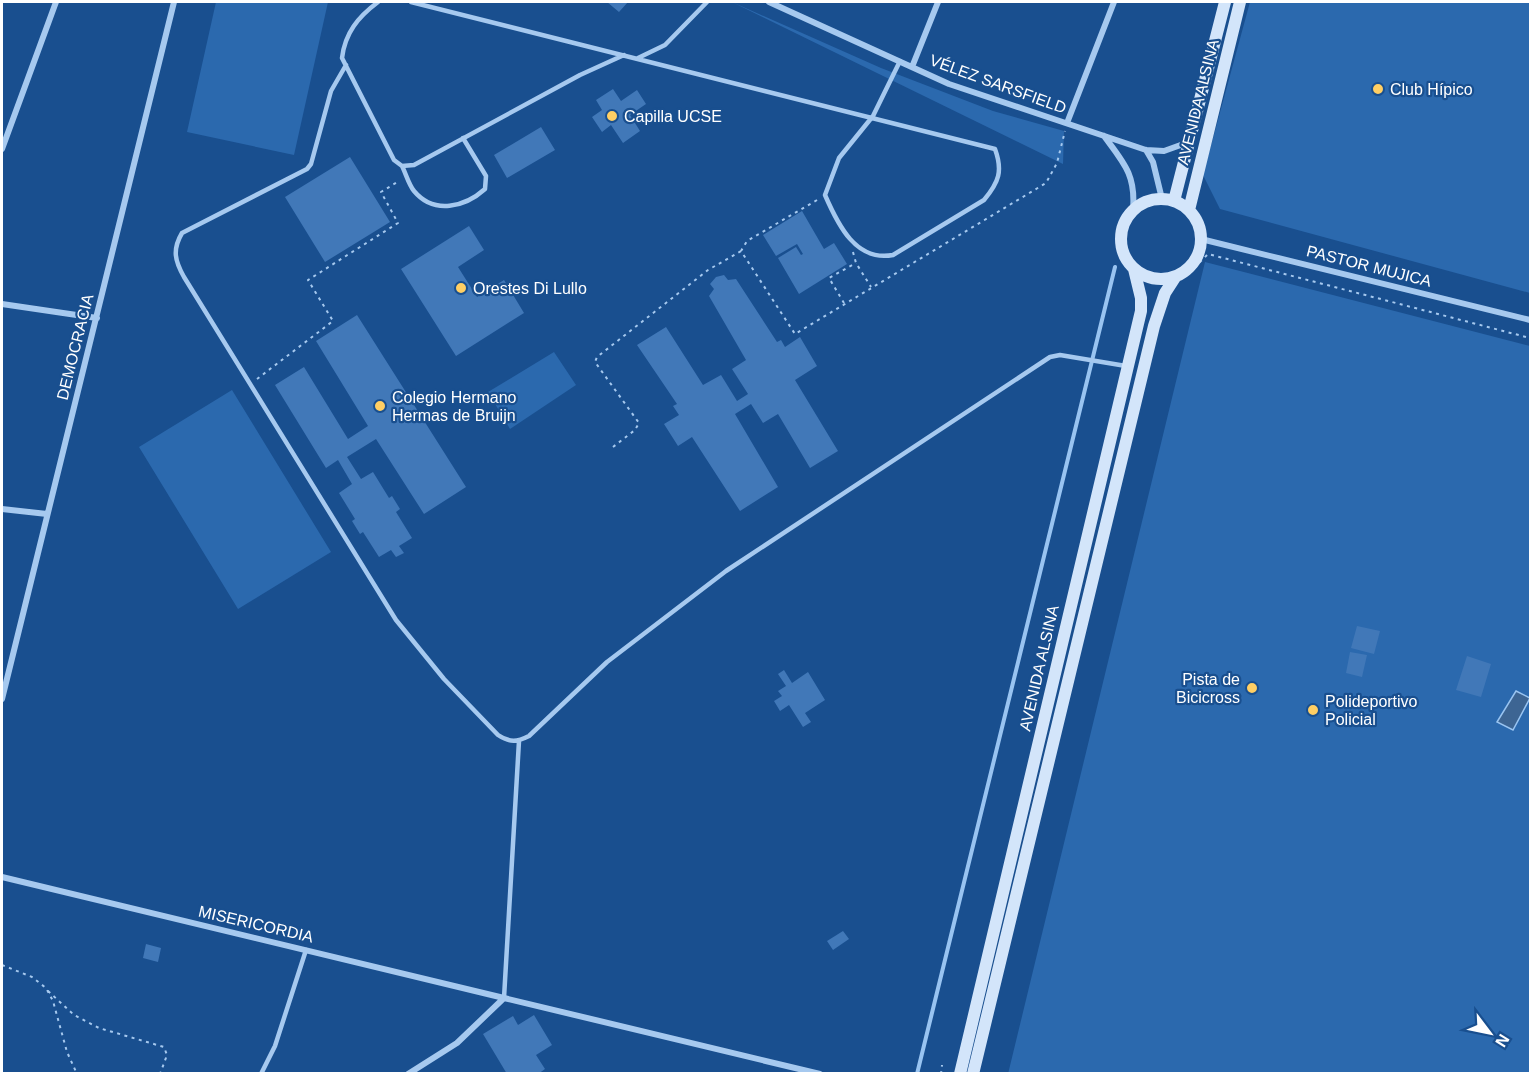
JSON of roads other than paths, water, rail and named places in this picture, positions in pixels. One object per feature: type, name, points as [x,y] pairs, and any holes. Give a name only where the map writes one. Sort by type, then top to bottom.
[{"type":"main road","name":"AVENIDA ALSINA","points":[[1168,200],[1190,141],[1225,2]]},
{"type":"main road","name":"AVENIDA ALSINA","points":[[1189,210],[1240,2]]},
{"type":"main road","points":[[1151,200],[1168,200],[1189,210],[1200,228],[1201,239],[1194,261],[1181,275],[1154,279],[1134,269],[1126,259],[1121,234],[1132,210],[1151,200]]},
{"type":"main road","name":"AVENIDA ALSINA","points":[[960,1074],[1128,366],[1141,305],[1134,269]]},
{"type":"main road","name":"AVENIDA ALSINA","points":[[973,1074],[1154,326],[1165,293],[1181,275]]},
{"type":"street","points":[[2,149],[56,2]]},
{"type":"street","name":"DEMOCRACIA","points":[[2,699],[174,2]]},
{"type":"street","name":"VÉLEZ SARSFIELD","points":[[770,2],[966,90],[1146,150],[1164,151],[1190,141]]},
{"type":"street","points":[[912,67],[938,2]]},
{"type":"street","points":[[1067,123],[1114,2]]},
{"type":"street","points":[[1104,136],[1127,167],[1133,181],[1132,210]]},
{"type":"street","points":[[1146,150],[1168,200]]},
{"type":"street","name":"PASTOR MUJICA","points":[[1201,239],[1530,320]]},
{"type":"street","points":[[2,304],[97,318]]},
{"type":"street","points":[[2,509],[47,514]]},
{"type":"street","name":"MISERICORDIA","points":[[2,877],[820,1074]]},
{"type":"street","points":[[408,1074],[457,1043],[504,998]]},
{"type":"lane","points":[[378,2],[354,24],[344,42],[342,58],[394,160],[402,166],[413,190],[435,207],[455,206],[476,197],[485,189],[486,176],[463,138]]},
{"type":"lane","points":[[411,2],[873,116],[995,149],[1001,174],[995,187],[984,200],[893,255],[871,256],[855,247],[832,213],[825,195],[839,158],[873,116],[900,62]]},
{"type":"lane","points":[[638,58],[665,45],[707,2]]},
{"type":"lane","points":[[402,166],[414,165],[580,75],[624,55]]},
{"type":"lane","points":[[346,65],[331,91],[311,164],[307,169],[182,233],[175,244],[175,254],[184,277],[252,383],[396,620],[444,679],[498,735],[508,741],[519,741],[529,736],[607,662],[726,571],[1050,357],[1060,355],[1128,366]]},
{"type":"lane","points":[[504,998],[519,741]]},
{"type":"lane","points":[[261,1074],[275,1046],[306,950]]},
{"type":"waterway","points":[[917,1074],[1115,267]]},
{"type":"place","name":"Club Hípico","points":[[1378,89]]},
{"type":"place","name":"Capilla UCSE","points":[[612,116]]},
{"type":"place","name":"Orestes Di Lullo","points":[[461,288]]},
{"type":"place","name":"Colegio Hermano Hermas de Bruijn","points":[[380,406]]},
{"type":"place","name":"Pista de Bicicross","points":[[1252,688]]},
{"type":"place","name":"Polideportivo Policial","points":[[1313,710]]}]
